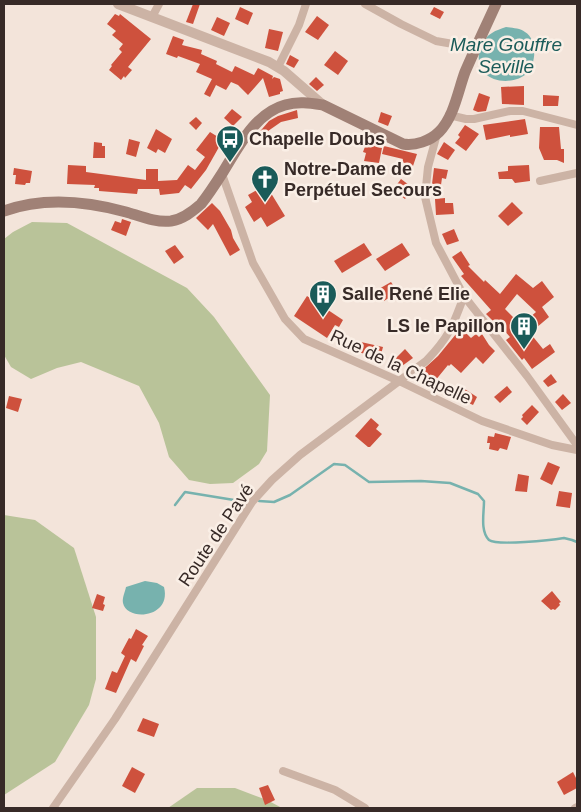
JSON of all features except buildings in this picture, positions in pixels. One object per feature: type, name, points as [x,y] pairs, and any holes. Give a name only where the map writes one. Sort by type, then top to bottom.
[{"type":"main road","points":[[4,211],[38,203],[57,201],[93,204],[155,220],[171,221],[187,215],[201,204],[255,126],[268,114],[283,105],[291,103],[310,102],[323,105],[403,144],[420,142],[437,134],[445,124],[496,4]]},
{"type":"street","points":[[118,4],[269,62],[284,70],[323,105]]},
{"type":"street","points":[[152,17],[159,4]]},
{"type":"street","points":[[278,67],[299,25],[306,4]]},
{"type":"street","points":[[365,4],[436,41],[476,48]]},
{"type":"street","points":[[449,115],[474,119],[510,112],[523,112],[577,125]]},
{"type":"street","points":[[437,134],[428,167],[425,197],[436,243],[464,296],[532,382],[577,445]]},
{"type":"street","points":[[540,181],[577,173]]},
{"type":"street","name":"Rue de la Chapelle","points":[[222,174],[253,263],[285,319],[304,339],[399,381],[482,421],[552,445],[577,450]]},
{"type":"street","name":"Route de Pavé","points":[[53,808],[115,720],[252,502],[272,480],[300,455],[426,361],[443,343],[453,326],[464,296]]},
{"type":"street","points":[[283,771],[336,790],[365,808]]},
{"type":"green space","points":[[32,222],[67,223],[187,288],[214,317],[270,395],[267,451],[259,464],[233,483],[210,484],[189,480],[169,457],[159,423],[139,386],[81,362],[57,368],[31,379],[11,367],[4,355],[4,239]]},
{"type":"green space","points":[[4,515],[35,520],[74,548],[96,617],[96,679],[89,705],[55,762],[4,795]]},
{"type":"green space","points":[[197,788],[235,788],[282,808],[168,808]]},
{"type":"water","name":"Mare Gouffre Seville","points":[[506,27],[516,28],[529,35],[534,45],[534,57],[527,73],[518,79],[506,81],[494,79],[485,73],[479,63],[479,52],[483,41],[487,37],[495,31]]},
{"type":"water","points":[[145,581],[157,583],[164,587],[165,597],[162,605],[156,611],[148,614],[132,613],[126,609],[123,603],[126,587]]},
{"type":"waterway","points":[[259,501],[274,502],[290,495],[334,464],[345,465],[369,482],[421,481],[450,483],[478,494],[484,501],[484,532],[489,540],[494,542],[525,542],[564,538],[577,542]]},
{"type":"waterway","points":[[175,505],[185,492],[234,500]]},
{"type":"place","name":"Chapelle Doubs","points":[[230,163]]},
{"type":"place","name":"Notre-Dame de Perpétuel Secours","points":[[265,203]]},
{"type":"place","name":"Salle René Elie","points":[[323,318]]},
{"type":"place","name":"LS le Papillon","points":[[524,350]]}]
